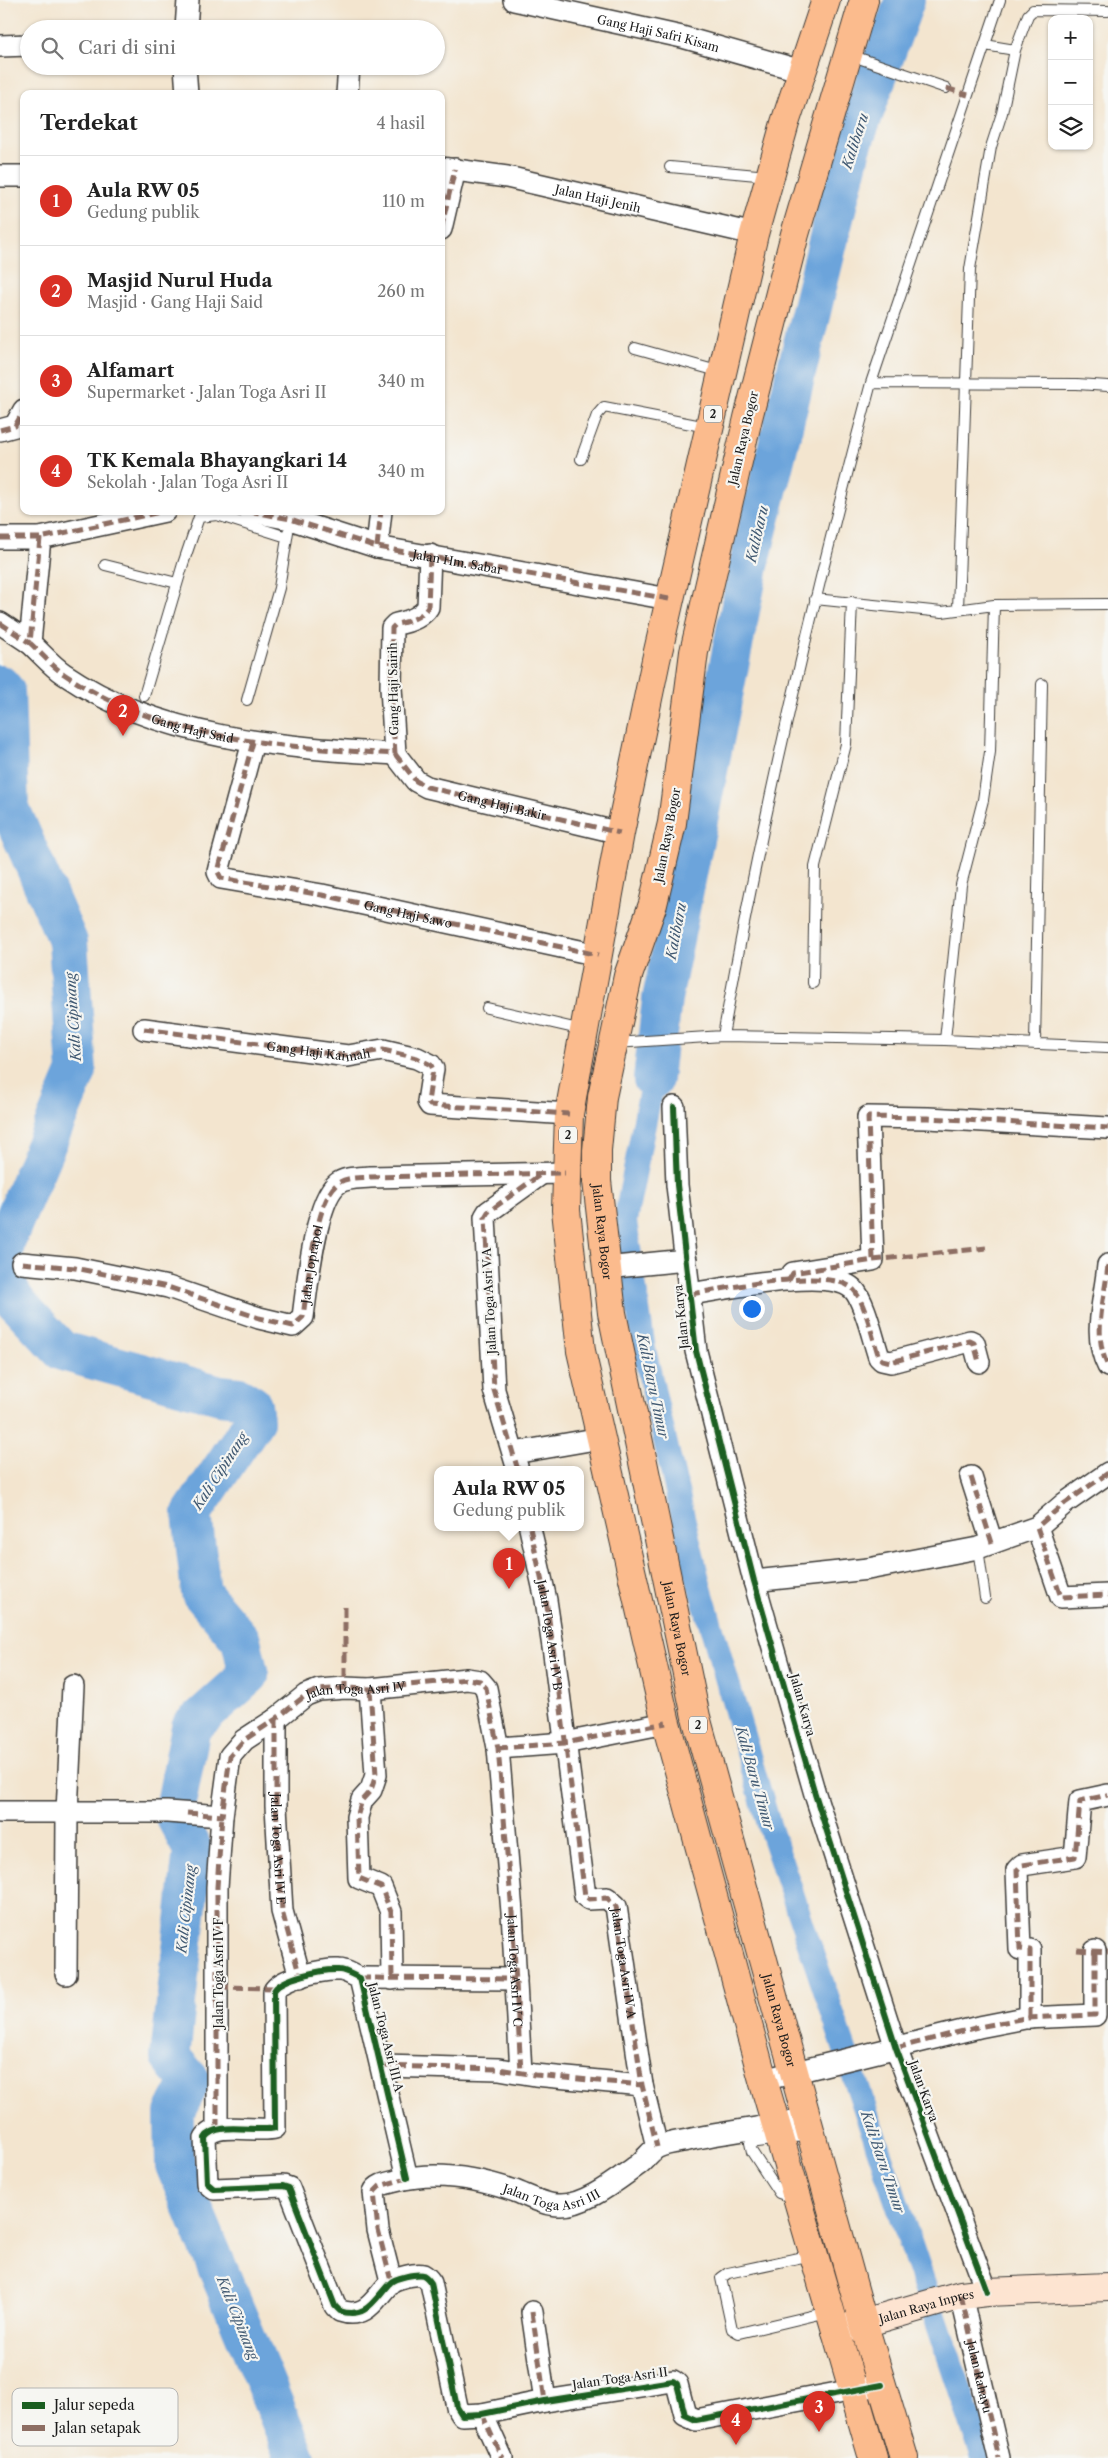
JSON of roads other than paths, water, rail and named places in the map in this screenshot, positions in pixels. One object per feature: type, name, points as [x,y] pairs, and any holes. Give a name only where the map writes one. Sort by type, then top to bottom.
[{"type":"highway","name":"2","points":[[826,0],[769,176],[754,234],[670,600],[620,833],[569,1114],[553,1173],[566,1210],[575,1309],[581,1351],[666,1723],[812,2255],[873,2458]]},
{"type":"highway","name":"Jalan Raya Bogor","points":[[864,0],[860,59],[795,234],[748,418],[694,652],[672,823],[653,904],[628,976],[602,1096],[597,1150],[597,1180],[610,1267],[612,1313],[696,1717],[806,2070],[809,2127],[863,2322],[904,2458]]},
{"type":"street","points":[[187,20],[188,0]]},
{"type":"street","name":"Gang Haji Safri Kisam","points":[[514,0],[682,37],[802,71]]},
{"type":"street","points":[[0,46],[20,46]]},
{"type":"street","points":[[186,75],[187,90]]},
{"type":"street","points":[[347,90],[348,75]]},
{"type":"street","points":[[445,195],[448,169]]},
{"type":"street","name":"Jalan Haji Jenih","points":[[448,169],[507,177],[754,234]]},
{"type":"street","points":[[0,176],[20,176]]},
{"type":"street","points":[[0,430],[15,426],[20,417]]},
{"type":"street","points":[[0,538],[40,538],[147,515]]},
{"type":"street","name":"Jalan Hm. Sabar","points":[[258,515],[288,528],[377,547],[430,555],[670,600]]},
{"type":"street","points":[[377,547],[381,515]]},
{"type":"street","points":[[30,643],[40,538]]},
{"type":"street","name":"Gang Haji Sairih","points":[[395,754],[391,687],[392,628],[396,624],[409,621],[424,612],[428,607],[430,555]]},
{"type":"street","name":"Gang Haji Said","points":[[0,624],[30,643],[62,673],[120,706],[168,724],[253,742],[395,754]]},
{"type":"street","name":"Gang Haji Sawo","points":[[253,742],[220,864],[220,876],[228,880],[322,895],[598,955]]},
{"type":"street","name":"Gang Haji Bakir","points":[[395,754],[416,781],[427,787],[620,833]]},
{"type":"street","name":"Gang Haji Kaimah","points":[[144,1029],[348,1056],[383,1050],[418,1058],[431,1065],[433,1069],[428,1102],[430,1104],[569,1114]]},
{"type":"street","name":"Jalan Karya","points":[[674,1107],[677,1185],[691,1294],[696,1351],[754,1581],[815,1794],[896,2048],[963,2296]]},
{"type":"street","points":[[788,1280],[793,1273],[873,1260],[868,1117],[928,1118],[1108,1128]]},
{"type":"street","name":"Jalan Joprapol","points":[[22,1263],[75,1268],[168,1288],[259,1318],[293,1326],[303,1317],[323,1205],[328,1194],[342,1181],[370,1177],[553,1173]]},
{"type":"street","name":"Jalan Toga Asri V A","points":[[516,1462],[494,1390],[485,1217],[488,1212],[553,1173]]},
{"type":"street","points":[[610,1267],[686,1260]]},
{"type":"street","points":[[1106,1356],[1099,1324],[1108,1265]]},
{"type":"street","points":[[691,1294],[788,1280],[809,1278],[831,1279],[846,1284],[854,1290],[879,1357],[882,1360],[891,1362],[967,1341],[974,1343],[980,1362]]},
{"type":"street","points":[[516,1462],[601,1438]]},
{"type":"street","points":[[754,1581],[868,1569],[985,1546],[1037,1527],[1065,1503],[1108,1473]]},
{"type":"street","points":[[971,1477],[985,1546]]},
{"type":"street","points":[[1037,1527],[1061,1597],[1108,1595]]},
{"type":"street","name":"Jalan Toga Asri IV B","points":[[531,1531],[546,1600],[565,1743]]},
{"type":"street","name":"Jalan Toga Asri IV","points":[[222,1816],[230,1756],[244,1740],[313,1691],[345,1688],[370,1690],[474,1678],[486,1688],[498,1748]]},
{"type":"street","points":[[66,1974],[68,1812],[73,1686]]},
{"type":"street","points":[[370,1690],[376,1776],[371,1790],[362,1800],[357,1817],[359,1878],[381,1887],[390,1912],[392,1979]]},
{"type":"street","name":"Jalan Toga Asri IV E","points":[[276,1719],[276,1806],[282,1911],[300,1977]]},
{"type":"street","points":[[498,1748],[565,1743],[666,1723]]},
{"type":"street","name":"Jalan Toga Asri IV A","points":[[565,1743],[585,1896],[589,1899],[607,1898],[616,1906],[642,2085],[657,2147]]},
{"type":"street","name":"Jalan Toga Asri IV C","points":[[498,1748],[516,1979],[521,2072]]},
{"type":"street","points":[[1030,2018],[1030,1950],[1020,1949],[1017,1870],[1022,1865],[1076,1858],[1080,1801],[1108,1796]]},
{"type":"street","points":[[0,1812],[177,1813],[222,1816]]},
{"type":"street","name":"Jalan Toga Asri IV F","points":[[217,2129],[217,1888],[222,1816]]},
{"type":"street","points":[[763,2080],[979,2026],[1030,2018],[1095,2015],[1093,1951]]},
{"type":"street","name":"Jalan Toga Asri III A","points":[[217,2129],[275,2128],[274,1991],[280,1983],[300,1977],[339,1970],[360,1978],[407,2178]]},
{"type":"street","points":[[360,1978],[516,1979]]},
{"type":"street","points":[[382,2066],[499,2069],[535,2075],[642,2085]]},
{"type":"street","points":[[657,2147],[721,2132],[778,2133],[809,2127]]},
{"type":"street","points":[[217,2129],[205,2138],[207,2183],[214,2189],[283,2186],[289,2188],[337,2309],[347,2312],[370,2307],[391,2281]]},
{"type":"street","name":"Jalan Toga Asri III","points":[[391,2281],[378,2230],[374,2192],[380,2186],[407,2178],[428,2176],[476,2180],[559,2206],[583,2200],[595,2194],[639,2164],[657,2147]]},
{"type":"street","name":"Jalan Toga Asri II","points":[[391,2281],[420,2274],[429,2279],[457,2408],[459,2412],[467,2416],[674,2380],[677,2384],[685,2416],[696,2420],[882,2384]]},
{"type":"street","name":"Jalan Raya Inpres","points":[[832,2321],[863,2322],[963,2296],[1108,2287]]},
{"type":"street","name":"Jalan Rahayu","points":[[963,2296],[999,2458]]},
{"type":"street","points":[[532,2312],[546,2401]]},
{"type":"street","points":[[482,2414],[502,2458]]},
{"type":"lane","points":[[723,1036],[747,901],[815,599],[872,383],[1000,0]]},
{"type":"lane","points":[[958,609],[966,383],[966,316],[970,269],[991,147],[1002,113],[1015,50],[1028,15],[1034,10],[1108,11]]},
{"type":"lane","points":[[985,45],[1015,50]]},
{"type":"lane","points":[[860,59],[946,88]]},
{"type":"lane","points":[[670,167],[769,176]]},
{"type":"lane","points":[[635,348],[722,373]]},
{"type":"lane","points":[[872,383],[1108,386]]},
{"type":"lane","points":[[581,459],[597,415],[604,407],[710,428]]},
{"type":"lane","points":[[144,696],[177,583],[199,517],[217,515],[288,528],[279,588],[247,700]]},
{"type":"lane","points":[[105,566],[177,583]]},
{"type":"lane","points":[[815,599],[942,612],[994,605],[1108,604]]},
{"type":"lane","points":[[813,983],[815,867],[846,744],[852,602]]},
{"type":"lane","points":[[944,1040],[962,885],[983,800],[990,752],[994,605]]},
{"type":"lane","points":[[1035,1044],[1042,684]]},
{"type":"lane","points":[[487,1008],[584,1030]]},
{"type":"lane","points":[[613,1043],[723,1036],[944,1040],[1108,1047]]},
{"type":"lane","points":[[985,1546],[985,1598]]},
{"type":"lane","points":[[812,2255],[728,2273],[721,2278],[732,2329],[743,2332],[832,2321]]},
{"type":"waterway","name":"Kalibaru","points":[[653,1079],[662,999],[750,561],[851,148],[905,0]]},
{"type":"waterway","name":"Kali Cipinang","points":[[0,685],[5,691],[9,806],[68,942],[77,1071],[5,1242],[2,1268],[10,1292],[16,1302],[62,1351],[220,1395],[239,1397],[252,1405],[254,1421],[192,1513],[201,1593],[241,1640],[249,1675],[191,1727],[174,1814],[193,1850],[170,2057],[191,2081],[174,2113],[175,2165],[296,2458]]},
{"type":"waterway","name":"Kali Baru Timur","points":[[653,1079],[625,1221],[644,1349],[699,1584],[770,1828],[983,2458]]},
{"type":"place","name":"Masjid Nurul Huda","points":[[123,736]]},
{"type":"place","name":"Aula RW 05","points":[[509,1589]]},
{"type":"place","name":"Alfamart","points":[[819,2432]]},
{"type":"place","name":"TK Kemala Bhayangkari 14","points":[[736,2445]]}]
